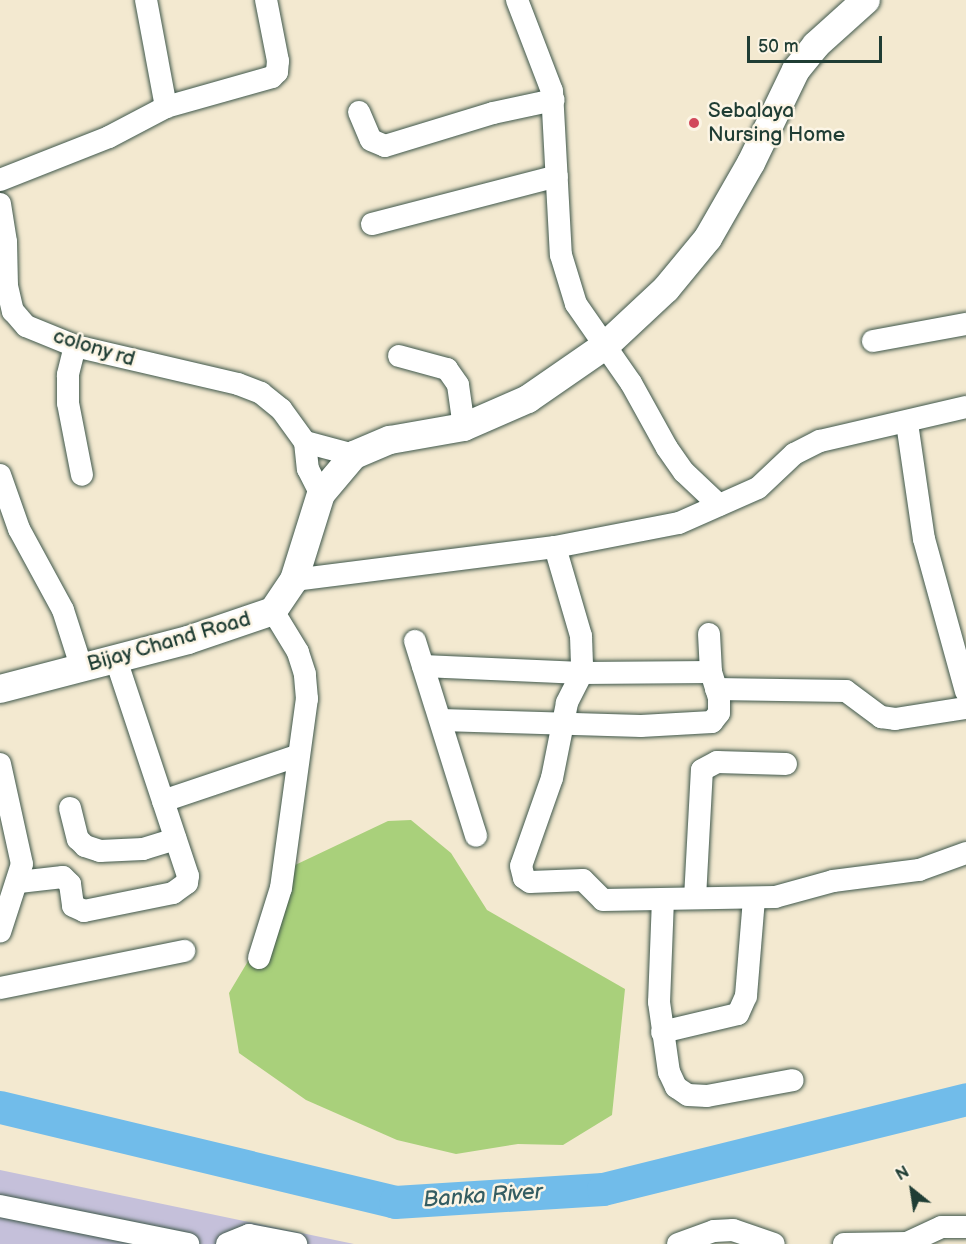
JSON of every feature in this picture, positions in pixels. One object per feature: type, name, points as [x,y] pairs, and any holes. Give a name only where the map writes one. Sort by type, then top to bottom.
[{"type":"main road","name":"Bijay Chand Road","points":[[0,689],[81,666],[116,659],[273,610],[294,580],[321,494],[354,455],[390,440],[464,427],[528,399],[606,345],[666,289],[708,238],[751,163],[796,70],[816,45],[866,0]]},
{"type":"street","points":[[146,0],[166,107]]},
{"type":"street","points":[[0,180],[109,137],[166,107],[263,82],[277,72],[266,0]]},
{"type":"street","points":[[517,0],[554,100],[561,255],[567,282],[586,322],[606,345],[667,448],[690,478],[720,505]]},
{"type":"street","points":[[358,112],[371,140],[385,146],[493,113],[554,100]]},
{"type":"street","points":[[372,224],[557,176]]},
{"type":"street","name":"colony rd","points":[[0,204],[6,242],[6,311],[26,326],[75,346],[238,384],[261,393],[281,409],[305,442]]},
{"type":"street","points":[[873,341],[966,324]]},
{"type":"street","points":[[75,346],[68,375],[68,402],[82,476]]},
{"type":"street","points":[[399,356],[447,369],[458,385],[464,427]]},
{"type":"street","points":[[294,580],[555,547],[670,525],[758,488],[794,454],[820,441],[907,423],[966,407]]},
{"type":"street","points":[[907,423],[924,539],[966,691]]},
{"type":"street","points":[[321,494],[308,469],[305,442],[354,455]]},
{"type":"street","points":[[0,475],[19,529],[63,610],[81,666]]},
{"type":"street","points":[[555,547],[581,636],[582,674],[563,721],[552,778],[521,866],[524,878],[530,882],[583,880],[603,900],[754,898],[795,894],[833,881],[919,870],[966,853]]},
{"type":"street","points":[[259,958],[281,888],[297,756],[307,699],[305,674],[273,610]]},
{"type":"street","points":[[441,720],[698,725],[712,722],[719,713],[709,634]]},
{"type":"street","points":[[415,641],[476,836]]},
{"type":"street","points":[[19,882],[63,877],[70,884],[73,906],[84,911],[182,890],[188,876],[116,659]]},
{"type":"street","points":[[423,666],[714,680],[846,691],[881,717],[896,719],[966,708]]},
{"type":"street","points":[[163,801],[297,756]]},
{"type":"street","points":[[695,898],[702,770],[717,762],[786,764]]},
{"type":"street","points":[[0,765],[22,864],[19,882],[0,932]]},
{"type":"street","points":[[70,808],[78,839],[85,846],[100,851],[143,849],[175,839]]},
{"type":"street","points":[[662,1032],[738,1014],[746,996],[754,898]]},
{"type":"street","points":[[663,899],[659,963],[662,1032],[669,1072],[676,1087],[688,1095],[707,1096],[793,1080]]},
{"type":"street","points":[[0,988],[184,951]]},
{"type":"street","points":[[0,1206],[188,1244]]},
{"type":"street","points":[[844,1244],[907,1243],[942,1227],[966,1227]]},
{"type":"street","points":[[678,1244],[714,1231],[733,1230],[774,1244]]},
{"type":"street","points":[[227,1244],[249,1235],[296,1244]]},
{"type":"shaded area","points":[[0,1170],[354,1244],[0,1244]]},
{"type":"green space","points":[[411,820],[451,853],[487,910],[625,989],[612,1115],[563,1145],[518,1144],[456,1154],[397,1140],[306,1100],[239,1053],[229,993],[257,946],[293,866],[388,821]]},
{"type":"waterway","name":"Banka River","points":[[0,1107],[395,1202],[603,1189],[966,1099]]},
{"type":"place","name":"Sebalaya Nursing Home","points":[[694,123]]}]
